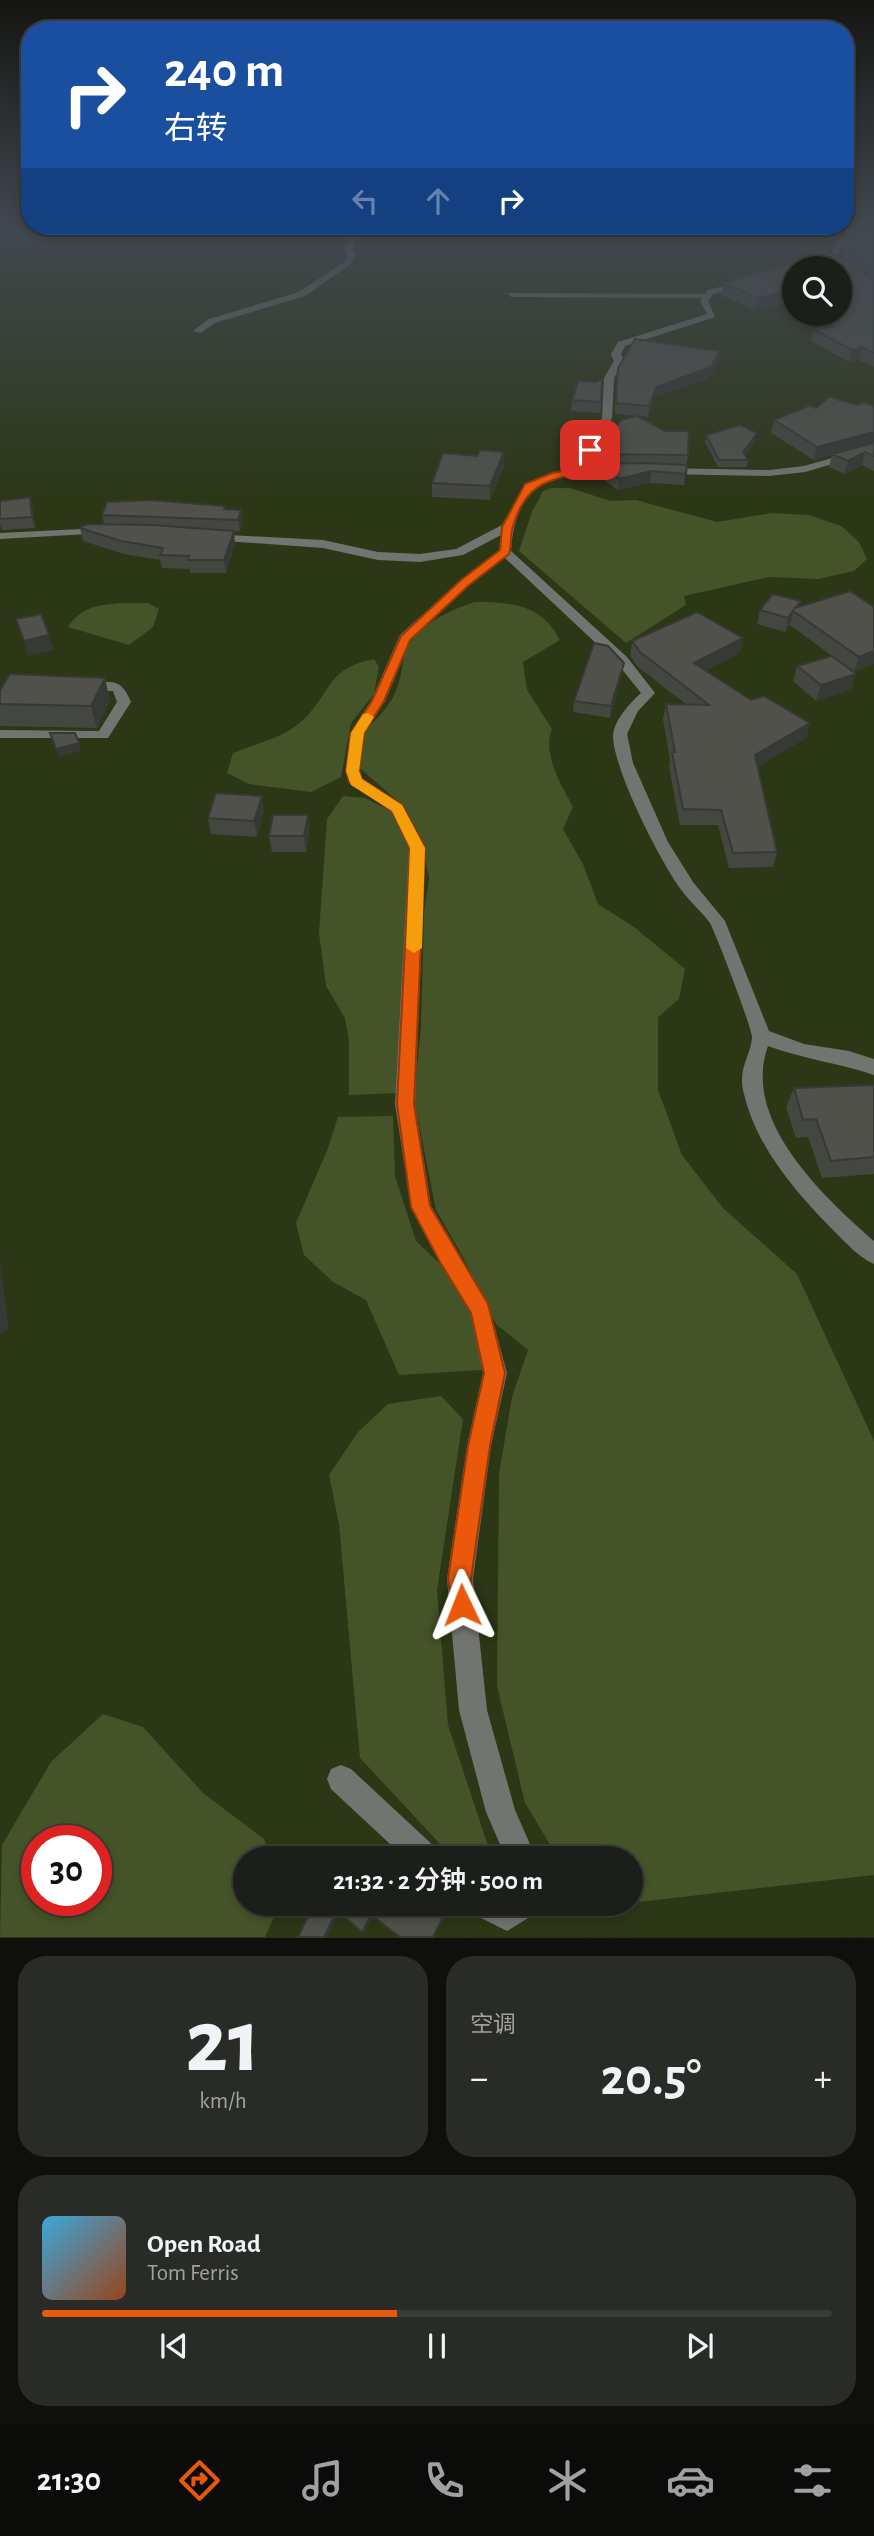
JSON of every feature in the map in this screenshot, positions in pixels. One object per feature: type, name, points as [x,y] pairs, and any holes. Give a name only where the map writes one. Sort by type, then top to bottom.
[{"type":"street","points":[[197,331],[212,321],[225,317]]},
{"type":"street","points":[[581,470],[607,418],[609,378],[619,361],[616,354],[621,344],[703,317]]},
{"type":"street","points":[[516,1846],[501,1812],[473,1710],[460,1579],[479,1446],[495,1373],[480,1310],[421,1207],[405,1104],[417,848],[397,808],[356,782],[353,771],[357,733],[378,701],[405,638],[465,583],[505,552],[507,527],[529,486],[555,475],[581,470],[769,473],[805,469],[874,449]]},
{"type":"street","points":[[195,537],[248,537],[323,544],[378,556],[420,558],[459,552],[507,527]]},
{"type":"street","points":[[0,536],[116,531]]},
{"type":"street","points":[[505,552],[622,660],[648,693],[632,709],[620,734],[626,763],[660,842],[687,886],[716,921],[762,1036],[751,1068],[756,1111],[790,1171],[874,1254]]},
{"type":"street","points":[[0,734],[103,735],[124,702],[118,687],[70,688]]},
{"type":"street","points":[[762,1036],[803,1052],[849,1058],[874,1067]]},
{"type":"street","points":[[341,1779],[413,1846]]},
{"type":"shaded area","points":[[0,317],[782,317],[782,326],[852,326],[852,317],[874,317],[874,1937],[0,1938]]},
{"type":"shaded area","points":[[570,488],[611,501],[636,500],[717,522],[772,513],[809,515],[841,526],[859,542],[867,559],[854,571],[818,579],[769,577],[684,596],[686,605],[626,643],[519,551],[532,512],[543,491]]},
{"type":"shaded area","points":[[475,602],[501,603],[524,608],[544,619],[560,640],[523,662],[527,690],[552,729],[549,748],[551,759],[573,807],[563,829],[583,864],[598,904],[634,927],[685,969],[679,999],[658,1017],[658,1090],[682,1155],[723,1208],[797,1274],[874,1441],[874,1875],[643,1902],[643,1846],[551,1846],[525,1803],[497,1686],[499,1474],[512,1397],[528,1350],[496,1324],[436,1210],[414,1099],[421,1026],[424,913],[429,878],[421,839],[403,806],[361,769],[364,734],[395,694],[408,646],[433,621]]},
{"type":"shaded area","points":[[148,603],[159,609],[153,627],[129,645],[68,627],[75,618],[93,607]]},
{"type":"shaded area","points":[[374,659],[379,667],[374,694],[351,723],[341,777],[311,792],[249,784],[227,773],[233,753],[270,740],[295,727],[312,710],[338,675],[358,663]]},
{"type":"shaded area","points":[[343,796],[365,798],[391,811],[411,850],[399,1093],[349,1095],[349,1041],[345,1018],[326,986],[319,933],[327,819]]},
{"type":"shaded area","points":[[393,1116],[395,1176],[416,1241],[456,1279],[477,1324],[482,1370],[399,1375],[366,1300],[333,1282],[304,1255],[296,1223],[328,1148],[338,1117]]},
{"type":"shaded area","points":[[441,1396],[463,1419],[437,1590],[448,1725],[488,1846],[441,1845],[360,1758],[339,1524],[329,1475],[358,1432],[388,1404]]},
{"type":"shaded area","points":[[103,1714],[143,1727],[203,1793],[264,1839],[267,1846],[233,1846],[233,1916],[275,1916],[265,1937],[0,1937],[2,1845],[51,1762]]},
{"type":"building","points":[[852,317],[874,317],[874,353],[862,347],[852,350],[813,329],[852,326]]},
{"type":"building","points":[[635,339],[720,351],[711,367],[656,387],[649,406],[616,403],[618,368]]},
{"type":"building","points":[[602,379],[601,402],[572,400],[578,381],[596,382]]},
{"type":"building","points":[[829,397],[858,405],[864,402],[874,406],[874,432],[817,447],[774,420],[809,406],[816,408]]},
{"type":"building","points":[[637,416],[665,431],[689,431],[688,455],[593,454],[621,420]]},
{"type":"building","points":[[740,425],[757,433],[743,452],[748,460],[719,460],[706,435]]},
{"type":"building","points":[[874,443],[874,456],[865,452],[848,461],[832,454]]},
{"type":"building","points":[[480,450],[504,452],[490,486],[432,483],[443,453],[477,456]]},
{"type":"building","points":[[600,464],[687,465],[686,474],[651,471],[619,479]]},
{"type":"building","points":[[30,497],[32,517],[0,519],[0,501]]},
{"type":"building","points":[[149,500],[226,506],[224,509],[241,510],[238,520],[102,515],[107,502]]},
{"type":"building","points":[[87,524],[153,525],[234,531],[224,560],[188,560],[189,556],[160,555],[163,548],[121,541],[80,528]]},
{"type":"building","points":[[850,591],[874,607],[874,651],[859,657],[793,611],[788,618],[760,610],[773,594],[801,601],[795,608]]},
{"type":"building","points":[[697,612],[743,638],[694,663],[751,700],[764,696],[810,723],[755,755],[777,852],[733,853],[721,810],[683,809],[666,704],[709,705],[640,652],[632,641]]},
{"type":"building","points":[[41,614],[49,635],[24,641],[16,619]]},
{"type":"building","points":[[594,643],[608,646],[624,663],[611,706],[574,701]]},
{"type":"building","points":[[832,656],[856,674],[821,685],[797,666]]},
{"type":"building","points":[[10,674],[105,678],[91,706],[0,704],[0,690]]},
{"type":"building","points":[[50,733],[75,733],[79,743],[56,749]]},
{"type":"building","points":[[216,793],[262,796],[254,821],[208,818]]},
{"type":"building","points":[[273,815],[308,815],[304,836],[269,836]]},
{"type":"building","points":[[874,1085],[874,1157],[831,1161],[816,1119],[803,1120],[794,1088]]},
{"type":"building","points":[[308,1916],[334,1916],[324,1937],[298,1937]]},
{"type":"building","points":[[344,1916],[370,1916],[362,1932]]},
{"type":"building","points":[[372,1916],[438,1916],[442,1919],[433,1937],[400,1937]]},
{"type":"slow traffic","points":[[368,717],[357,733],[353,771],[356,782],[397,808],[417,848],[414,948]]},
{"type":"route","points":[[462,1605],[460,1579],[479,1446],[495,1373],[480,1310],[421,1207],[405,1104],[417,848],[397,808],[356,782],[353,771],[357,733],[378,701],[405,638],[465,583],[505,552],[507,527],[529,486],[555,475],[581,470],[590,450]]}]
